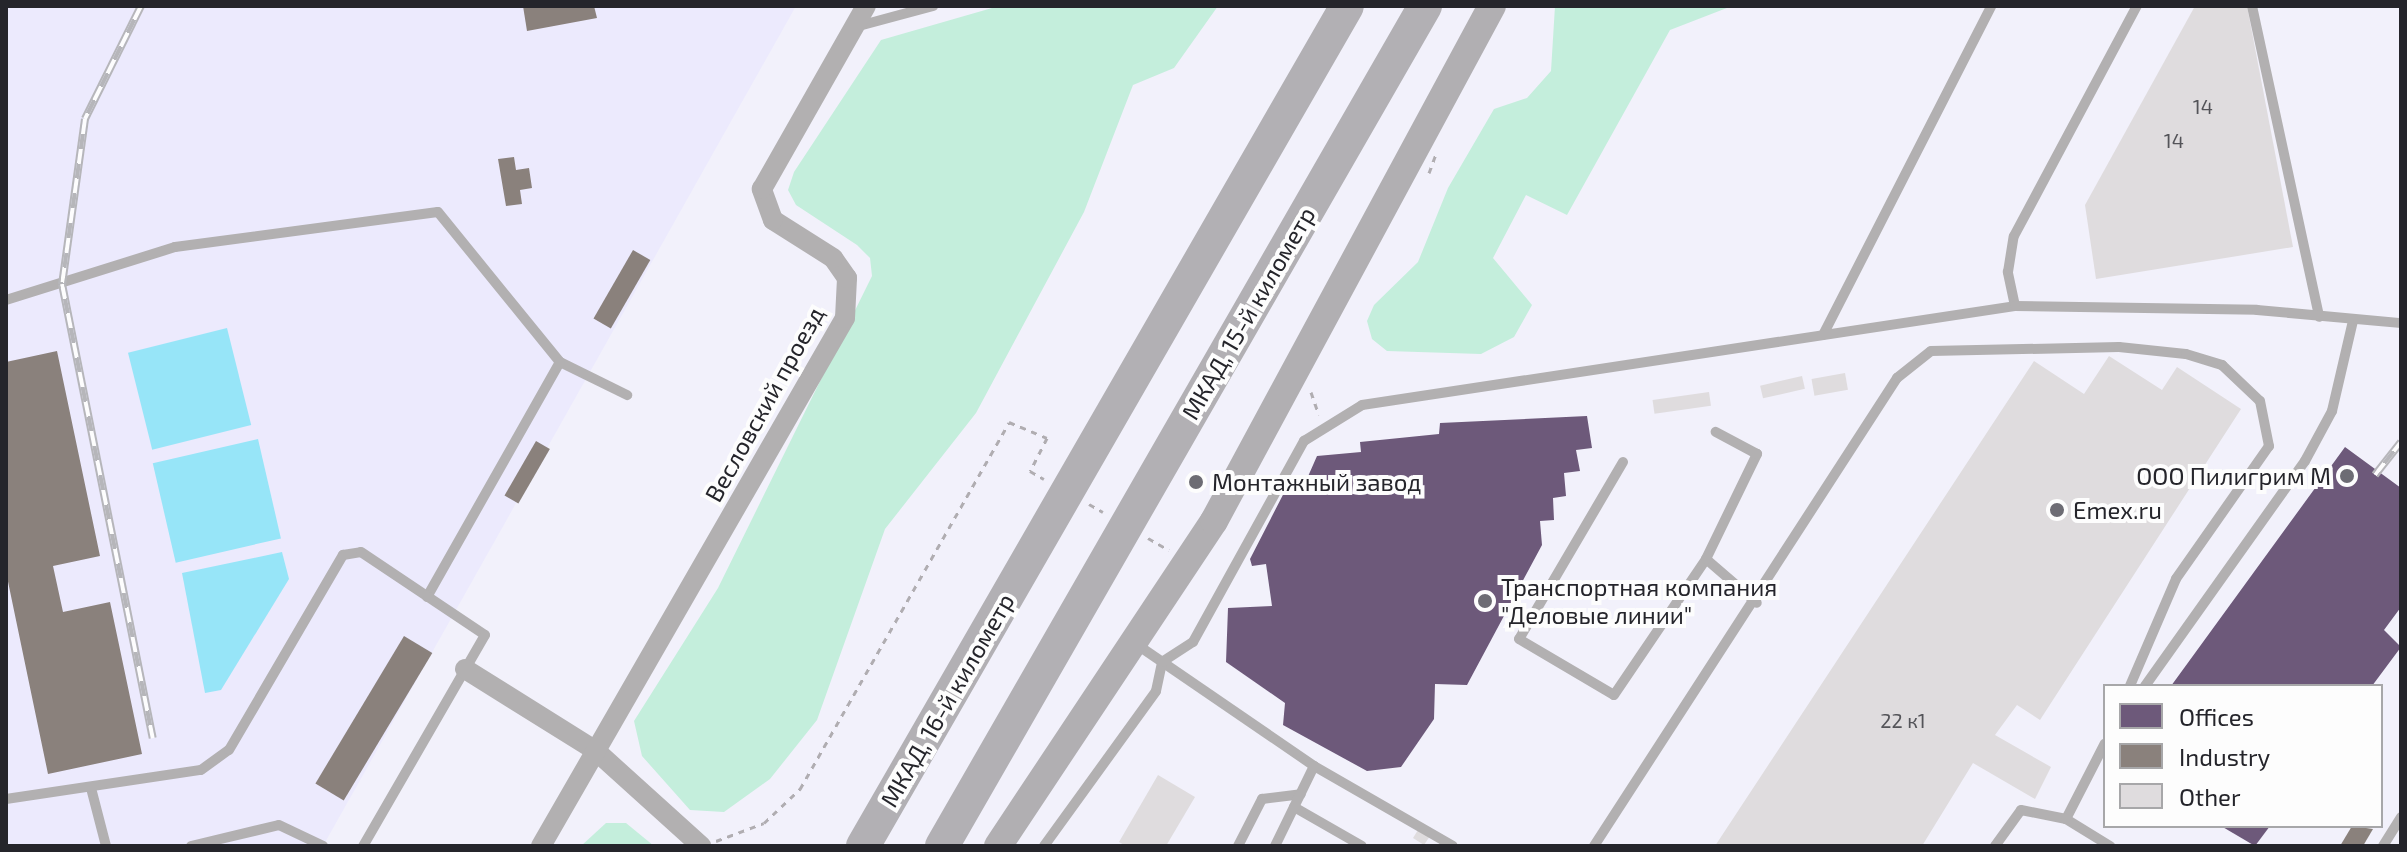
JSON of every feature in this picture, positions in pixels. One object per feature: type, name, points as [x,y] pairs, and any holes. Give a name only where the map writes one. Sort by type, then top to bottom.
[{"type":"highway","points":[[1283,116],[1347,6]]},
{"type":"highway","name":"МКАД, 15-й километр","points":[[942,846],[1425,6]]},
{"type":"highway","name":"МКАД, 16-й километр","points":[[863,846],[1283,116]]},
{"type":"main road","points":[[1283,116],[1335,6]]},
{"type":"main road","points":[[998,846],[1136,644],[1220,509],[1492,6]]},
{"type":"street","name":"Весловский проезд","points":[[541,846],[845,318],[847,278],[840,268],[773,220],[762,189],[866,6]]},
{"type":"street","points":[[465,669],[596,751],[701,846]]},
{"type":"lane","points":[[853,28],[933,6]]},
{"type":"lane","points":[[1823,335],[1991,6]]},
{"type":"lane","points":[[2015,306],[2008,272],[2014,236],[2137,6]]},
{"type":"lane","points":[[2252,6],[2319,317]]},
{"type":"lane","points":[[6,300],[175,247],[438,212],[560,362],[627,395]]},
{"type":"lane","points":[[1044,846],[1156,691],[1162,662],[1193,642],[1304,441],[1362,405],[2015,306],[2401,323]]},
{"type":"lane","points":[[2146,684],[2305,461],[2332,411],[2353,321]]},
{"type":"lane","points":[[1594,846],[1757,603],[1897,378],[1931,351],[2119,347],[2186,354],[2222,365],[2244,382],[2260,401],[2269,446],[2176,579],[2131,684]]},
{"type":"lane","points":[[427,597],[560,362]]},
{"type":"lane","points":[[1623,462],[1519,639],[1614,695],[1706,559],[1757,454],[1716,432]]},
{"type":"lane","points":[[6,799],[201,770],[229,750],[343,555],[361,552],[387,564],[427,597],[485,635],[363,846]]},
{"type":"lane","points":[[1706,559],[1757,603]]},
{"type":"lane","points":[[1136,644],[1314,766],[1453,846]]},
{"type":"lane","points":[[2066,819],[2103,747]]},
{"type":"lane","points":[[1275,846],[1314,766]]},
{"type":"lane","points":[[91,788],[106,846]]},
{"type":"lane","points":[[1238,846],[1262,799],[1301,794]]},
{"type":"lane","points":[[1294,807],[1362,846]]},
{"type":"lane","points":[[1995,846],[2021,810],[2066,819],[2110,846]]},
{"type":"lane","points":[[2383,846],[2401,817]]},
{"type":"lane","points":[[191,846],[279,825],[323,846]]},
{"type":"path","points":[[701,846],[764,823],[800,789],[1009,422],[1047,438],[1030,471],[1057,486]]},
{"type":"path","points":[[1083,501],[1110,517]]},
{"type":"path","points":[[1137,532],[1164,547]]},
{"type":"shaded area","points":[[6,6],[796,6],[323,846],[6,846]]},
{"type":"green space","points":[[999,6],[1218,6],[1174,68],[1133,85],[1084,212],[976,413],[885,529],[817,720],[770,779],[724,812],[690,810],[642,756],[634,721],[718,588],[872,276],[870,258],[857,245],[796,205],[788,190],[794,172],[881,40]]},
{"type":"green space","points":[[1555,6],[1732,6],[1670,30],[1567,215],[1526,195],[1493,258],[1532,305],[1514,337],[1481,354],[1387,351],[1372,339],[1367,321],[1374,305],[1418,262],[1448,188],[1494,109],[1527,98],[1551,71]]},
{"type":"green space","points":[[606,823],[626,823],[654,846],[581,846]]},
{"type":"water","points":[[227,328],[251,425],[152,450],[128,353]]},
{"type":"water","points":[[258,439],[281,538],[176,563],[153,463]]},
{"type":"water","points":[[282,552],[289,579],[221,690],[205,693],[182,573]]},
{"type":"building: Offices","points":[[1587,416],[1592,448],[1576,450],[1580,471],[1564,473],[1566,496],[1553,498],[1554,520],[1540,521],[1542,545],[1467,685],[1435,684],[1434,719],[1401,767],[1367,771],[1283,725],[1285,703],[1226,662],[1228,608],[1272,606],[1266,564],[1252,566],[1250,559],[1288,485],[1306,481],[1317,456],[1361,452],[1360,442],[1439,434],[1440,423]]},
{"type":"building: Offices","points":[[2345,447],[2401,488],[2401,607],[2384,630],[2401,647],[2373,684],[2172,684]]},
{"type":"building: Offices","points":[[2224,828],[2268,828],[2255,846]]},
{"type":"building: Industry","points":[[523,6],[594,6],[597,18],[527,31]]},
{"type":"building: Industry","points":[[514,157],[516,170],[529,168],[532,188],[520,190],[522,204],[506,206],[498,159]]},
{"type":"building: Industry","points":[[633,250],[650,260],[611,328],[594,318]]},
{"type":"building: Industry","points":[[57,351],[100,556],[53,566],[63,612],[110,602],[142,754],[48,774],[6,572],[6,362]]},
{"type":"building: Industry","points":[[536,441],[550,449],[518,504],[504,496]]},
{"type":"building: Industry","points":[[404,636],[432,653],[344,800],[315,783]]},
{"type":"building: Industry","points":[[2351,828],[2373,829],[2363,846],[2340,846]]},
{"type":"building: Other","points":[[2195,6],[2247,6],[2293,247],[2096,279],[2085,205]]},
{"type":"building: Other","name":"Emex.ru","points":[[2109,356],[2162,390],[2177,367],[2241,409],[2040,720],[2017,705],[1995,735],[2051,767],[2035,799],[1973,763],[1922,846],[1715,846],[2034,361],[2084,394]]},
{"type":"building: Other","points":[[1845,373],[1848,390],[1814,396],[1812,379]]},
{"type":"building: Other","points":[[1802,376],[1805,389],[1763,398],[1760,386]]},
{"type":"building: Other","points":[[1709,392],[1711,406],[1655,414],[1653,400]]},
{"type":"building: Other","points":[[1158,775],[1195,797],[1166,846],[1126,846],[1119,842]]},
{"type":"building: Other","points":[[1418,830],[1430,836],[1424,845],[1413,838]]},
{"type":"railway","points":[[141,6],[85,119],[62,284],[153,738]]},
{"type":"railway","points":[[2375,475],[2401,442]]},
{"type":"place","name":"ООО Пилигрим М","points":[[2347,476]]},
{"type":"place","name":"Монтажный завод","points":[[1196,482]]},
{"type":"place","name":"Emex.ru","points":[[2057,510]]},
{"type":"place","name":"Транспортная компания \"Деловые линии\"","points":[[1485,601]]}]
